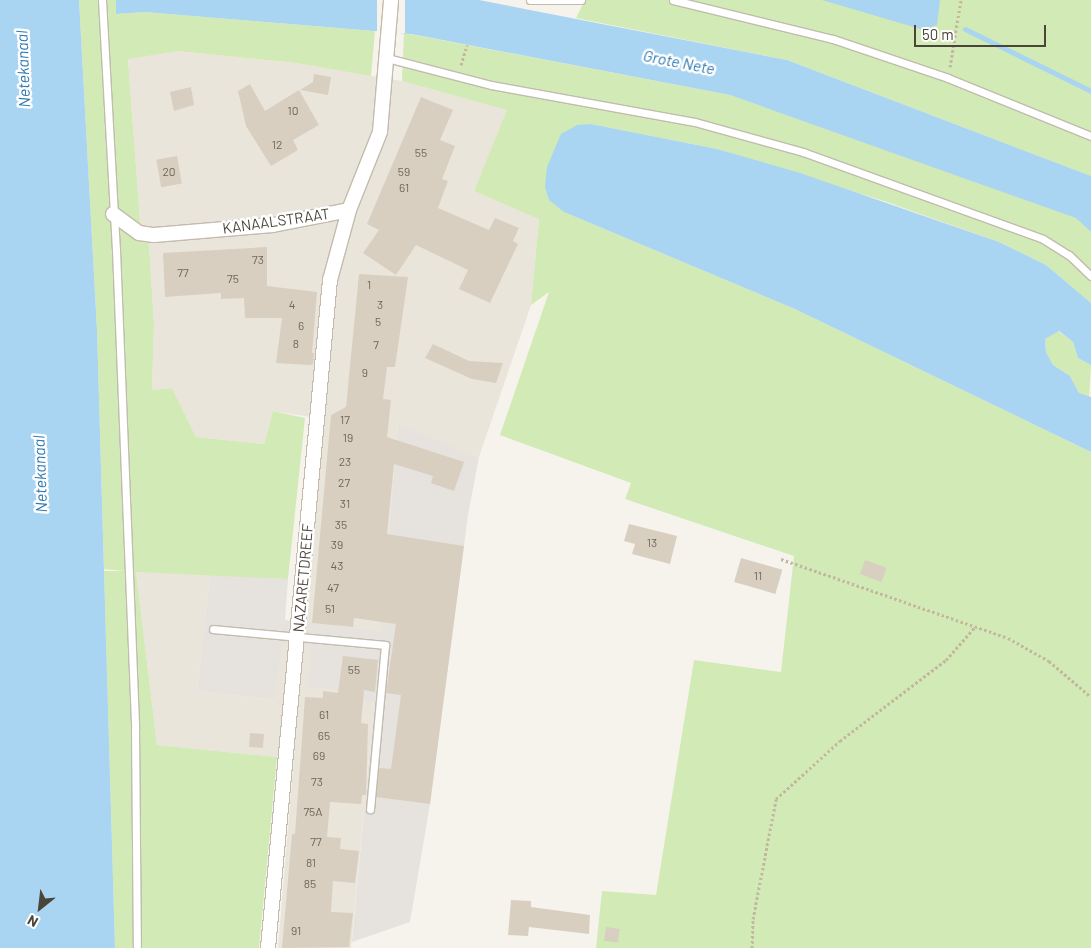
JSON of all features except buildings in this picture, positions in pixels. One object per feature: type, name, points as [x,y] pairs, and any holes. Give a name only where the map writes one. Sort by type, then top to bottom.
[{"type":"street","name":"KANAALSTRAAT","points":[[113,214],[139,233],[154,235],[274,225],[349,210],[380,132],[391,0]]},
{"type":"street","name":"NAZARETDREEF","points":[[268,948],[330,280],[349,210]]},
{"type":"lane","points":[[102,0],[135,738],[137,948]]},
{"type":"lane","points":[[530,0],[581,0]]},
{"type":"lane","points":[[673,0],[833,39],[948,78],[1091,136]]},
{"type":"lane","points":[[387,58],[456,77],[695,122],[803,152],[1042,239],[1069,255],[1091,276]]},
{"type":"lane","points":[[213,629],[385,645],[370,809]]},
{"type":"path","points":[[948,78],[961,0]]},
{"type":"path","points":[[456,77],[467,45]]},
{"type":"path","points":[[781,559],[1008,638],[1049,661],[1091,696]]},
{"type":"path","points":[[752,948],[753,919],[776,798],[840,741],[946,660],[974,627]]},
{"type":"shaded area","points":[[178,51],[296,63],[402,81],[508,110],[474,191],[539,218],[531,305],[479,457],[398,425],[380,631],[306,623],[323,419],[273,411],[264,444],[196,437],[172,388],[152,390],[154,324],[149,245],[140,221],[128,58]]},
{"type":"shaded area","points":[[398,424],[479,457],[468,515],[430,804],[410,922],[352,942],[374,702],[337,698],[337,689],[307,687],[311,647],[282,644],[275,700],[197,691],[210,574],[288,579],[285,620],[380,631]]},
{"type":"shaded area","points":[[136,572],[210,574],[197,691],[275,700],[281,644],[311,646],[337,689],[337,698],[374,701],[351,948],[278,948],[295,744],[277,757],[157,745]]},
{"type":"green space","points":[[79,0],[116,0],[116,14],[145,12],[375,31],[371,76],[296,63],[178,51],[128,59],[140,221],[149,245],[154,324],[152,390],[172,388],[196,437],[264,444],[273,411],[305,418],[288,579],[136,572],[157,745],[277,757],[259,948],[115,948],[104,571],[126,571],[104,569],[97,331]]},
{"type":"green space","points":[[585,0],[1091,0],[1091,176],[787,60],[576,18]]},
{"type":"green space","points":[[404,33],[730,95],[1077,218],[1091,232],[1091,303],[1046,265],[999,242],[884,201],[717,149],[591,124],[564,212],[795,309],[1091,452],[1091,948],[596,948],[602,891],[656,895],[694,660],[781,672],[794,556],[625,499],[631,483],[500,435],[549,292],[531,305],[539,219],[474,191],[507,110],[402,81]]},
{"type":"green space","points":[[1058,331],[1073,342],[1078,358],[1091,365],[1089,399],[1079,393],[1070,376],[1053,365],[1046,352],[1045,339]]},
{"type":"water","name":"Netekanaal","points":[[0,0],[79,0],[97,331],[115,948],[0,948]]},
{"type":"water","name":"Grote Nete","points":[[116,0],[479,0],[787,60],[1091,176],[1091,232],[1076,218],[730,95],[411,34],[145,12],[116,14]]},
{"type":"water","points":[[822,0],[940,0],[937,25],[924,30]]},
{"type":"water","points":[[591,124],[717,149],[800,173],[999,242],[1046,265],[1091,303],[1091,365],[1078,358],[1073,342],[1059,331],[1045,339],[1046,352],[1053,365],[1070,376],[1079,393],[1091,397],[1091,452],[795,309],[564,212],[549,200],[545,187],[547,167],[561,134],[577,125]]},
{"type":"pier","points":[[377,0],[405,0],[405,33],[377,33]]},
{"type":"waterway","points":[[965,29],[1091,91]]}]
